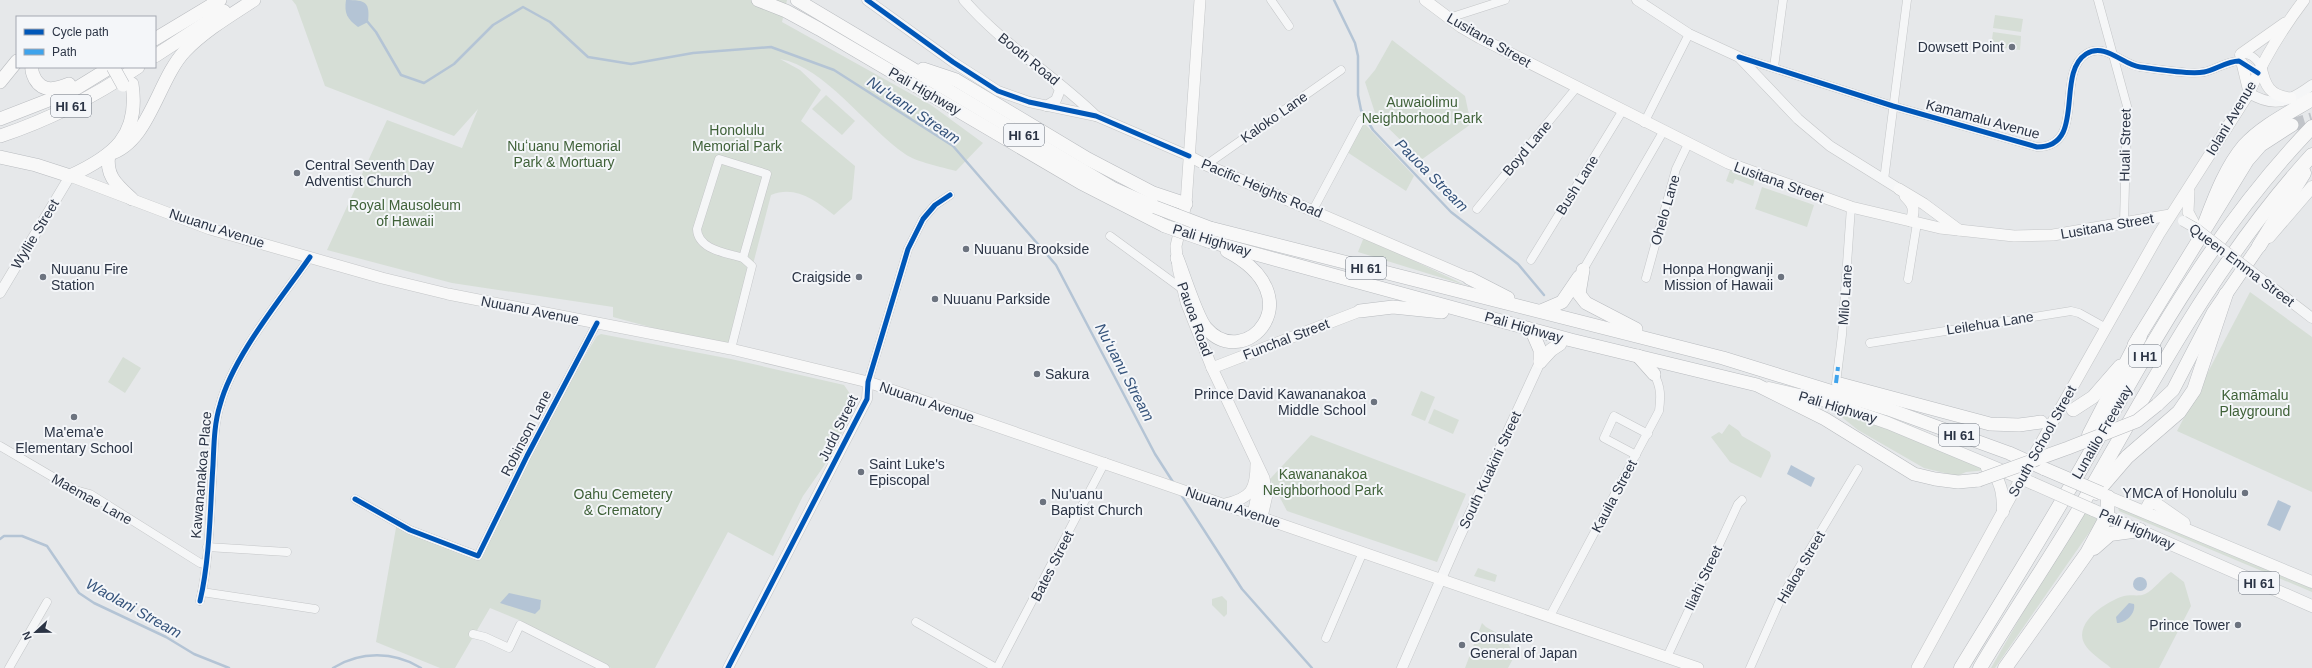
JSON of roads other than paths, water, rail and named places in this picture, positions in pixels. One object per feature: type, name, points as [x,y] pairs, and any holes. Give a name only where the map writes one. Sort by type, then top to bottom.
[{"type":"highway","points":[[156,38],[220,0]]},
{"type":"highway","points":[[156,55],[244,0]]},
{"type":"highway","points":[[109,154],[129,145],[137,134],[174,67],[185,51],[254,0]]},
{"type":"highway","name":"Pali Highway","points":[[758,0],[786,11],[819,29],[1081,183],[1151,220],[1208,241],[1617,351],[1756,385]]},
{"type":"highway","name":"Pali Highway","points":[[797,0],[1114,189],[1155,207],[1210,228],[1660,341],[1744,365],[1888,409],[2009,453],[2105,495]]},
{"type":"highway","points":[[895,59],[956,80],[1088,159],[1153,193],[1186,204]]},
{"type":"highway","points":[[0,82],[16,62]]},
{"type":"highway","points":[[32,68],[32,74],[38,84],[51,89],[70,84],[101,68]]},
{"type":"highway","name":"HI 61","points":[[0,119],[72,91],[110,68]]},
{"type":"highway","points":[[70,176],[106,146],[120,128],[125,110],[127,85],[113,68]]},
{"type":"highway","points":[[0,157],[36,165],[70,176],[99,162],[109,154],[128,132],[134,112],[123,68]]},
{"type":"highway","name":"HI 61","points":[[0,136],[31,126],[82,101],[136,68]]},
{"type":"highway","points":[[2199,233],[2226,175],[2245,145],[2261,131],[2312,100]]},
{"type":"highway","points":[[2007,594],[2140,336],[2199,233],[2247,161],[2261,144],[2292,125]]},
{"type":"highway","name":"Lunalilo Freeway","points":[[1961,668],[2007,594],[2196,271],[2240,211],[2312,127]]},
{"type":"highway","points":[[109,154],[108,162],[113,182],[132,199]]},
{"type":"highway","name":"Lunalilo Freeway","points":[[1980,668],[2072,521],[2171,351],[2211,286],[2269,204],[2312,155]]},
{"type":"highway","points":[[1756,385],[1825,419],[1914,474],[1958,482],[1979,480],[2137,421],[2173,390],[2214,313],[2259,246],[2312,162]]},
{"type":"highway","points":[[1177,258],[1205,327],[1220,339],[1229,341],[1251,337],[1261,329],[1267,318],[1270,303],[1265,285],[1258,273],[1246,262],[1208,241]]},
{"type":"highway","points":[[1541,311],[1562,302],[1584,270]]},
{"type":"highway","points":[[1584,270],[1579,294],[1586,303],[1660,341]]},
{"type":"highway","points":[[1469,278],[1522,306]]},
{"type":"highway","points":[[2072,521],[2127,458],[2160,429],[2183,406],[2194,390],[2226,294]]},
{"type":"highway","points":[[1360,311],[1392,307],[1433,310],[1610,356],[1617,351]]},
{"type":"highway","points":[[1534,336],[1540,350],[1540,362]]},
{"type":"highway","points":[[2073,410],[2094,397],[2113,377],[2140,336]]},
{"type":"highway","points":[[1540,362],[1551,350],[1560,344]]},
{"type":"highway","points":[[1638,356],[1654,374]]},
{"type":"highway","points":[[1744,365],[1836,383],[1990,424],[2019,425],[2041,422]]},
{"type":"highway","points":[[2005,668],[2087,553],[2107,516],[2105,495]]},
{"type":"highway","points":[[2087,553],[2110,534],[2140,530]]},
{"type":"main road","name":"Pauoa Road","points":[[1200,0],[1186,204],[1176,246],[1177,258],[1181,288],[1212,368],[1263,473],[1267,488],[1258,515]]},
{"type":"main road","name":"Lusitana Street","points":[[1425,0],[1480,38],[1623,110],[1644,123],[1761,176],[1851,207],[1940,228],[2014,236],[2053,235],[2170,215]]},
{"type":"main road","name":"Iolani Avenue","points":[[2170,215],[2249,93],[2260,70],[2288,22],[2304,0]]},
{"type":"main road","points":[[2249,93],[2242,59],[2281,24],[2288,22]]},
{"type":"main road","points":[[2260,70],[2269,90],[2276,95],[2291,98]]},
{"type":"main road","name":"Pacific Heights Road","points":[[1189,156],[1206,165],[1469,278]]},
{"type":"main road","name":"Nuuanu Avenue","points":[[70,176],[210,228],[310,257],[448,294],[731,349],[868,382],[1441,578],[1698,668]]},
{"type":"main road","points":[[2190,186],[2186,217],[2199,233]]},
{"type":"main road","points":[[2259,246],[2273,234],[2312,187]]},
{"type":"main road","points":[[1900,190],[1912,203],[1915,210],[1914,222]]},
{"type":"main road","points":[[1900,190],[1924,204],[1959,230]]},
{"type":"main road","name":"South School Street","points":[[1917,668],[2021,478],[2170,215]]},
{"type":"main road","name":"Funchal Street","points":[[1212,368],[1360,311]]},
{"type":"main road","name":"Pali Highway","points":[[1756,385],[1825,401],[1888,423],[2021,478],[2312,606]]},
{"type":"main road","points":[[1967,456],[1989,469],[1998,481],[2004,496],[2003,512]]},
{"type":"main road","points":[[1223,504],[1237,501],[1250,493],[1256,480],[1256,461]]},
{"type":"main road","name":"Pali Highway","points":[[2105,495],[2312,582]]},
{"type":"street","name":"Pacific Heights Road","points":[[867,0],[979,79],[1008,95],[1046,106],[1096,116],[1189,156]]},
{"type":"street","name":"Booth Road","points":[[964,0],[1002,38],[1069,90],[1096,116]]},
{"type":"street","points":[[1271,0],[1289,26]]},
{"type":"street","points":[[1449,18],[1505,0]]},
{"type":"street","points":[[1637,0],[1689,34],[1740,56],[1798,119],[1830,146],[1900,190]]},
{"type":"street","points":[[1774,67],[1783,0]]},
{"type":"street","points":[[1884,180],[1907,0]]},
{"type":"street","name":"Huali Street","points":[[2098,0],[2115,56],[2127,106],[2124,222]]},
{"type":"street","points":[[1644,123],[1689,34]]},
{"type":"street","name":"Kamamalu Avenue","points":[[1740,56],[1893,106],[2026,146],[2046,147],[2058,140],[2063,134],[2075,68],[2087,53],[2099,50],[2115,56],[2131,66],[2203,72],[2242,59]]},
{"type":"street","points":[[2242,59],[2253,57],[2260,70]]},
{"type":"street","name":"Kaloko Lane","points":[[1206,165],[1341,70]]},
{"type":"street","points":[[1046,106],[1056,100],[1059,93],[1059,86],[1053,79]]},
{"type":"street","points":[[2249,93],[2262,100],[2276,103],[2291,98],[2312,85]]},
{"type":"street","name":"Boyd Lane","points":[[1477,209],[1577,87]]},
{"type":"street","name":"Bush Lane","points":[[1532,260],[1623,110]]},
{"type":"street","points":[[1313,210],[1361,120]]},
{"type":"street","points":[[1584,270],[1663,132]]},
{"type":"street","name":"Ohelo Lane","points":[[1646,278],[1676,169],[1688,144]]},
{"type":"street","points":[[731,349],[752,266],[743,258],[710,248],[699,240],[697,235],[697,230],[719,159],[767,174],[743,258]]},
{"type":"street","name":"Wyllie Street","points":[[0,293],[70,176]]},
{"type":"street","name":"Judd Street","points":[[728,668],[867,399],[868,382],[908,249],[923,219],[935,205],[950,195]]},
{"type":"street","name":"Milo Lane","points":[[1836,383],[1842,335],[1851,207]]},
{"type":"street","name":"Queen Emma Street","points":[[2170,215],[2186,217]]},
{"type":"street","points":[[1908,279],[1914,222]]},
{"type":"street","name":"Queen Emma Street","points":[[2199,233],[2312,318]]},
{"type":"street","points":[[1110,236],[1181,288]]},
{"type":"street","name":"Kawananakoa Place","points":[[200,602],[207,547],[215,429],[223,393],[228,380],[245,351],[310,257]]},
{"type":"street","name":"Leilehua Lane","points":[[1870,344],[2071,311],[2106,328]]},
{"type":"street","name":"Robinson Lane","points":[[355,499],[410,530],[478,556],[527,456],[597,323]]},
{"type":"street","name":"South Kuakini Street","points":[[1402,668],[1441,578],[1540,362]]},
{"type":"street","name":"Kauila Street","points":[[1550,616],[1659,411],[1661,396],[1660,384],[1654,374]]},
{"type":"street","points":[[1636,455],[1604,438],[1614,416],[1648,434]]},
{"type":"street","name":"Maemae Lane","points":[[0,446],[75,490],[90,494],[200,563],[205,564]]},
{"type":"street","name":"Bates Street","points":[[997,668],[1104,462]]},
{"type":"street","name":"Hialoa Street","points":[[1750,668],[1781,598],[1858,468]]},
{"type":"street","name":"Iliahi Street","points":[[1667,657],[1738,504],[1742,500]]},
{"type":"street","points":[[207,547],[287,552]]},
{"type":"street","points":[[1326,638],[1363,552]]},
{"type":"street","points":[[202,592],[315,609]]},
{"type":"street","points":[[9,668],[47,602]]},
{"type":"street","points":[[916,622],[997,668]]},
{"type":"street","points":[[473,634],[486,637],[509,648],[520,625],[605,668]]},
{"type":"water","points":[[346,0],[362,2],[367,6],[368,22],[358,27],[351,21],[345,9]]},
{"type":"water","points":[[1791,465],[1815,478],[1811,487],[1787,474]]},
{"type":"water","points":[[2278,500],[2291,506],[2280,531],[2267,525]]},
{"type":"water","points":[[2137,577],[2143,577],[2147,581],[2147,587],[2143,591],[2137,591],[2133,587],[2133,581]]},
{"type":"water","points":[[509,593],[541,600],[540,609],[535,614],[500,603]]},
{"type":"water","points":[[2129,603],[2134,604],[2132,614],[2124,621],[2117,623],[2116,617]]},
{"type":"waterway","name":"Pauoa Stream","points":[[1334,0],[1355,43],[1358,56],[1358,95],[1361,110],[1373,130],[1451,212],[1518,264],[1544,295]]},
{"type":"waterway","name":"Nuʻuanu Stream","points":[[366,20],[376,32],[401,75],[424,83],[454,64],[493,25],[523,7],[550,22],[588,57],[631,64],[693,53],[771,47],[834,70],[953,146],[1056,265],[1155,454],[1173,482]]},
{"type":"waterway","name":"Nuʻuanu Stream","points":[[1180,493],[1242,589],[1312,668]]},
{"type":"waterway","name":"Waolani Stream","points":[[0,539],[4,536],[22,536],[47,546],[79,593],[94,603],[166,637],[194,654],[229,668]]},
{"type":"waterway","name":"Waolani Stream","points":[[333,668],[354,658],[377,655],[400,658],[421,668]]},
{"type":"tunnel","points":[[2292,125],[2312,119]]},
{"type":"place","name":"Dowsett Point","points":[[2012,47]]},
{"type":"place","name":"Central Seventh Day Adventist Church","points":[[297,173]]},
{"type":"place","name":"Nuuanu Brookside","points":[[966,249]]},
{"type":"place","name":"Nuuanu Fire Station","points":[[43,277]]},
{"type":"place","name":"Craigside","points":[[859,277]]},
{"type":"place","name":"Honpa Hongwanji Mission of Hawaii","points":[[1781,277]]},
{"type":"place","name":"Nuuanu Parkside","points":[[935,299]]},
{"type":"place","name":"Sakura","points":[[1037,374]]},
{"type":"place","name":"Prince David Kawananakoa Middle School","points":[[1374,402]]},
{"type":"place","name":"Ma'ema'e Elementary School","points":[[74,417]]},
{"type":"place","name":"Saint Luke's Episcopal","points":[[861,472]]},
{"type":"place","name":"YMCA of Honolulu","points":[[2245,493]]},
{"type":"place","name":"Nu'uanu Baptist Church","points":[[1043,502]]},
{"type":"place","name":"Prince Tower","points":[[2238,625]]},
{"type":"place","name":"Consulate General of Japan","points":[[1462,645]]},
{"type":"park label","name":"Auwaiolimu Neighborhood Park","points":[[1422,110]]},
{"type":"park label","name":"Honolulu Memorial Park","points":[[737,138]]},
{"type":"park label","name":"Nuʻuanu Memorial Park & Mortuary","points":[[564,154]]},
{"type":"park label","name":"Royal Mausoleum of Hawaii","points":[[405,214]]},
{"type":"park label","name":"Kamāmalu Playground","points":[[2255,404]]},
{"type":"park label","name":"Kawananakoa Neighborhood Park","points":[[1323,482]]},
{"type":"park label","name":"Oahu Cemetery & Crematory","points":[[623,502]]}]
